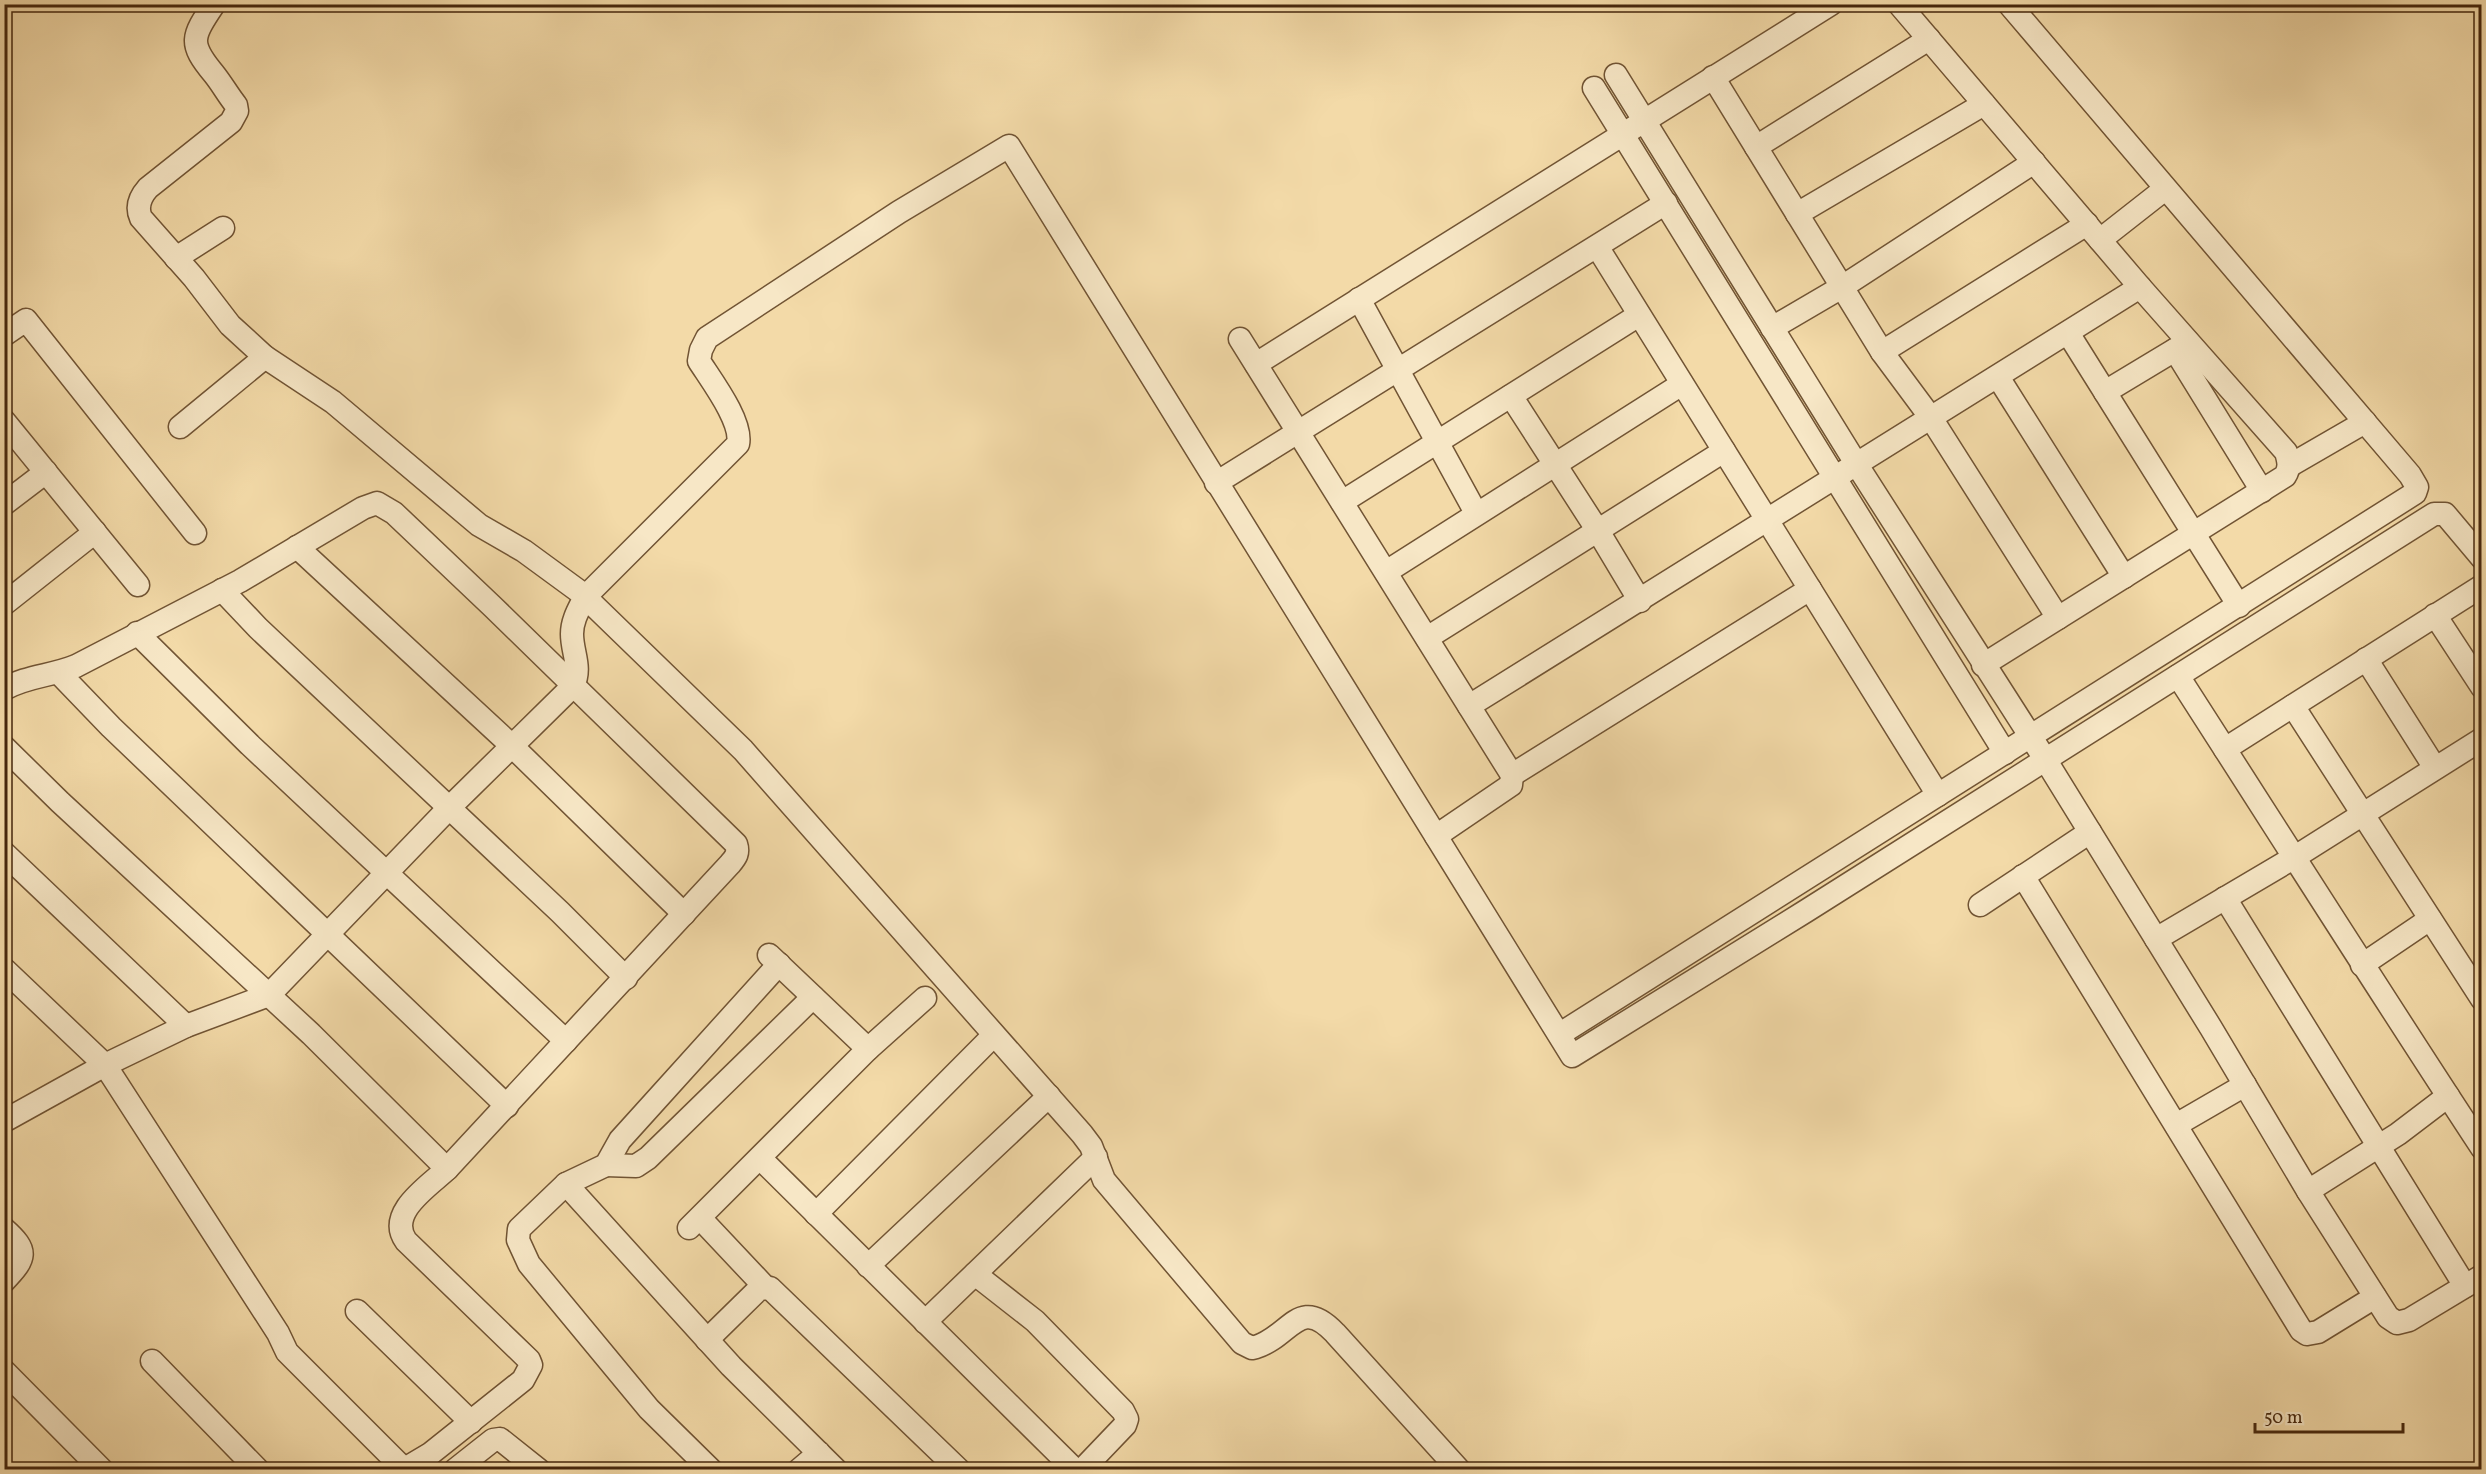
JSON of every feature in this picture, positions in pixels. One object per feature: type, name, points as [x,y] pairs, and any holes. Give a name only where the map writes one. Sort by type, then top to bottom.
[{"type":"street","points":[[214,4],[199,26],[196,47],[201,59],[236,105],[237,111],[231,122],[148,188],[138,205],[141,218],[230,325],[265,357],[333,402],[479,525],[530,555],[585,597],[757,764],[1082,1134],[1096,1157],[1104,1180],[1242,1342],[1251,1348],[1256,1347],[1300,1319],[1310,1316],[1319,1318],[1459,1470]]},
{"type":"street","points":[[1256,363],[1832,4]]},
{"type":"street","points":[[1899,4],[2140,287],[2182,346],[2262,491]]},
{"type":"street","points":[[1560,1034],[2415,493],[2417,487],[2410,475],[2008,4]]},
{"type":"street","points":[[1756,147],[1929,39]]},
{"type":"street","points":[[1616,75],[1857,465],[2045,759],[2308,1191],[2388,1317],[2397,1323],[2403,1323],[2473,1281],[2378,1146],[2225,898]]},
{"type":"street","points":[[1713,77],[1882,352],[1931,418],[2058,618]]},
{"type":"street","points":[[1594,88],[1834,480],[2005,753]]},
{"type":"street","points":[[1797,214],[1984,104]]},
{"type":"street","points":[[8,1115],[186,1026],[269,995],[449,808],[573,686],[577,677],[578,664],[572,636],[573,622],[585,597],[738,444],[740,435],[736,423],[699,361],[707,338],[899,213],[1009,146],[1572,1056],[2434,514],[2445,514],[2481,558]]},
{"type":"street","points":[[1772,328],[1842,287],[2034,162]]},
{"type":"street","points":[[1882,352],[2094,232],[2165,189]]},
{"type":"street","points":[[1216,483],[1598,248],[1665,203]]},
{"type":"street","points":[[176,258],[224,228]]},
{"type":"street","points":[[1598,248],[1938,795]]},
{"type":"street","points":[[1469,706],[2140,287]]},
{"type":"street","points":[[1359,299],[1476,513]]},
{"type":"street","points":[[1342,502],[1639,315]]},
{"type":"street","points":[[4,335],[26,320],[195,533]]},
{"type":"street","points":[[2068,333],[2239,606]]},
{"type":"street","points":[[1240,339],[1512,775],[1511,784],[1436,836]]},
{"type":"street","points":[[2105,392],[2182,346]]},
{"type":"street","points":[[1983,664],[2286,476],[2289,466],[2286,452],[2182,346]]},
{"type":"street","points":[[180,427],[265,357]]},
{"type":"street","points":[[1998,377],[2124,577]]},
{"type":"street","points":[[1386,572],[1682,384]]},
{"type":"street","points":[[1510,396],[1556,464],[1640,601]]},
{"type":"street","points":[[4,422],[138,585]]},
{"type":"street","points":[[2289,466],[2365,422]]},
{"type":"street","points":[[1427,638],[1724,451]]},
{"type":"street","points":[[4,504],[46,472]]},
{"type":"street","points":[[4,689],[25,679],[59,674],[222,590],[363,508],[372,504],[381,504],[493,607],[736,843],[736,857],[507,1106],[404,1212],[399,1222],[401,1235],[529,1360],[531,1365],[523,1380],[430,1454],[403,1469],[287,1352],[278,1333],[105,1065],[5,970]]},
{"type":"street","points":[[4,604],[95,532]]},
{"type":"street","points":[[297,547],[511,745],[684,914]]},
{"type":"street","points":[[2225,749],[2481,586]]},
{"type":"street","points":[[1512,775],[1810,589]]},
{"type":"street","points":[[222,590],[258,628],[560,912],[626,978]]},
{"type":"street","points":[[2435,615],[2481,687]]},
{"type":"street","points":[[137,633],[250,745],[566,1041]]},
{"type":"street","points":[[2366,659],[2435,768]]},
{"type":"street","points":[[59,674],[111,727],[507,1106]]},
{"type":"street","points":[[2178,676],[2481,1148]]},
{"type":"street","points":[[2293,706],[2481,999]]},
{"type":"street","points":[[2156,939],[2295,857],[2481,739]]},
{"type":"street","points":[[4,747],[60,802],[311,1034],[447,1169]]},
{"type":"street","points":[[1980,905],[2090,832]]},
{"type":"street","points":[[4,853],[186,1026]]},
{"type":"street","points":[[2023,876],[2301,1330],[2307,1334],[2318,1332],[2375,1297]]},
{"type":"street","points":[[2362,965],[2430,919]]},
{"type":"street","points":[[606,1165],[620,1140],[773,959],[868,1048]]},
{"type":"street","points":[[711,1470],[650,1409],[529,1264],[518,1240],[519,1228],[566,1184],[606,1165],[636,1166],[648,1158],[813,996]]},
{"type":"street","points":[[925,998],[868,1048],[694,1223],[765,1287],[776,1292],[959,1470]]},
{"type":"street","points":[[816,1214],[994,1035]]},
{"type":"street","points":[[2176,1125],[2245,1085]]},
{"type":"street","points":[[868,1266],[1049,1096]]},
{"type":"street","points":[[2308,1191],[2378,1146],[2448,1096]]},
{"type":"street","points":[[925,1322],[1096,1157]]},
{"type":"street","points":[[760,1158],[1075,1470]]},
{"type":"street","points":[[566,1184],[706,1340],[836,1470]]},
{"type":"street","points":[[4,1229],[20,1244],[23,1253],[21,1261],[4,1281]]},
{"type":"street","points":[[975,1274],[1035,1321],[1123,1411],[1127,1419],[1125,1425],[1082,1470]]},
{"type":"street","points":[[706,1340],[759,1289],[765,1287]]},
{"type":"street","points":[[357,1311],[471,1422]]},
{"type":"street","points":[[152,1361],[258,1470]]},
{"type":"street","points":[[4,1371],[102,1470]]},
{"type":"street","points":[[455,1470],[493,1440],[500,1439],[539,1470]]},
{"type":"street","points":[[799,1470],[819,1453]]}]
